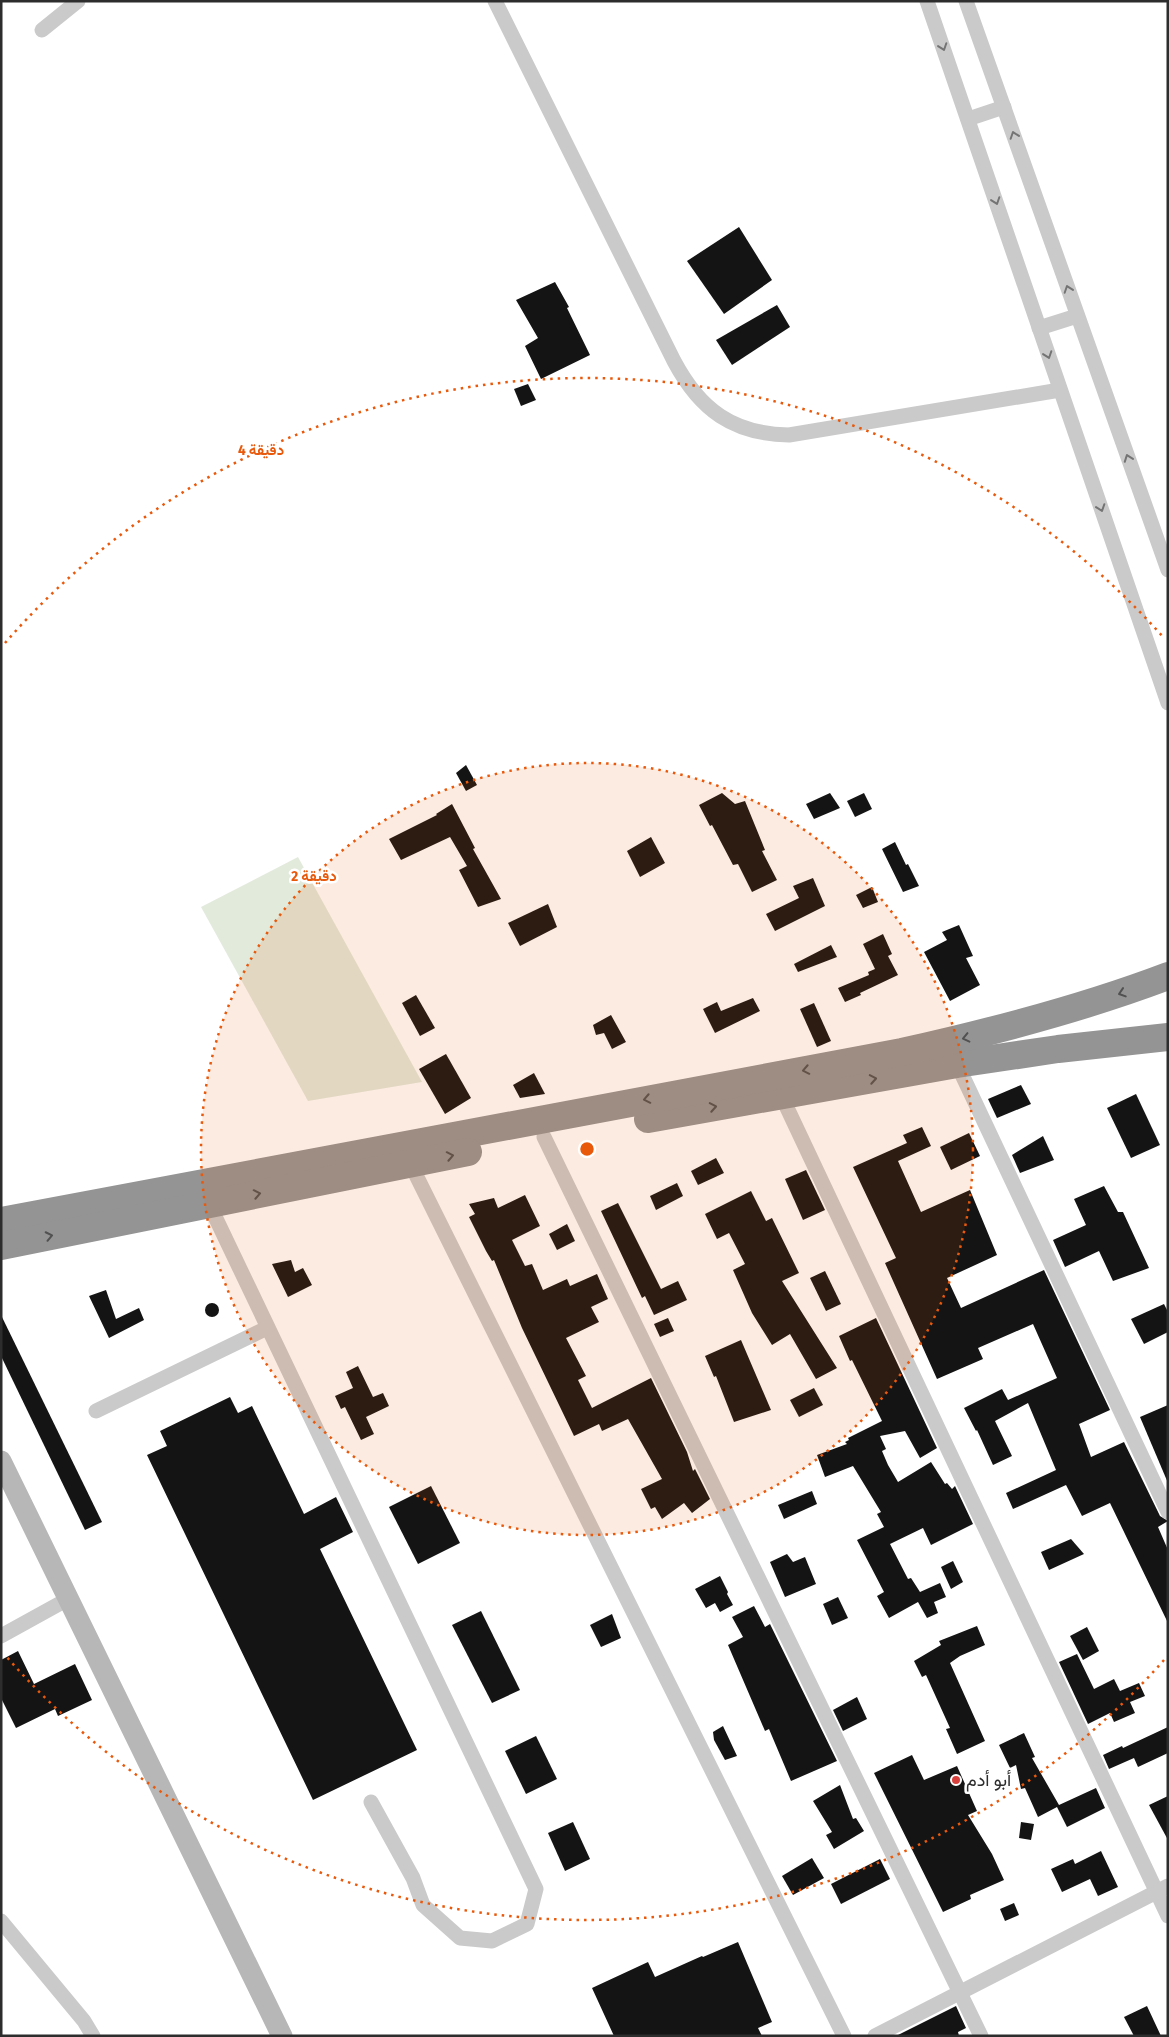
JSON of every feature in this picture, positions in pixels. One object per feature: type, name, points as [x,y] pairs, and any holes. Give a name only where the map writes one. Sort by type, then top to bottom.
[{"type":"highway","points":[[1,1221],[902,1052],[1017,1026],[1074,1009],[1168,976]]},
{"type":"highway","points":[[1,1246],[410,1163],[781,1094],[957,1064],[1168,1037]]},
{"type":"street","points":[[42,30],[78,1]]},
{"type":"street","points":[[495,1],[682,376],[690,389],[713,412],[726,421],[757,432],[789,435],[1060,390]]},
{"type":"street","points":[[927,1],[1168,702]]},
{"type":"street","points":[[966,1],[1168,570]]},
{"type":"street","points":[[968,119],[1004,108]]},
{"type":"street","points":[[1039,328],[1077,316]]},
{"type":"street","points":[[957,1064],[1168,1512]]},
{"type":"street","points":[[781,1094],[1162,1889],[1168,1916]]},
{"type":"street","points":[[544,1137],[981,2036]]},
{"type":"street","points":[[410,1163],[844,2036]]},
{"type":"street","points":[[209,1204],[536,1889],[527,1924],[492,1941],[460,1938],[423,1905],[413,1878],[371,1802]]},
{"type":"street","points":[[96,1411],[267,1328]]},
{"type":"street","points":[[1,1461],[282,2036]]},
{"type":"street","points":[[1,1636],[68,1599]]},
{"type":"street","points":[[875,2036],[1162,1889]]},
{"type":"street","points":[[1,1922],[84,2021],[93,2036]]},
{"type":"shaded area","points":[[298,857],[422,1082],[308,1101],[201,907]]},
{"type":"building","points":[[739,227],[772,280],[724,314],[687,261]]},
{"type":"building","points":[[555,282],[569,307],[567,308],[590,355],[541,379],[525,346],[538,338],[516,300]]},
{"type":"building","points":[[777,305],[790,327],[732,365],[716,340]]},
{"type":"building","points":[[528,384],[536,400],[521,406],[514,389]]},
{"type":"building","points":[[466,765],[477,785],[466,791],[456,773]]},
{"type":"building","points":[[722,793],[735,804],[745,801],[765,850],[762,851],[777,880],[752,892],[738,864],[733,865],[699,805]]},
{"type":"building","points":[[830,793],[840,808],[814,819],[806,804]]},
{"type":"building","points":[[864,793],[872,809],[855,817],[847,801]]},
{"type":"building","points":[[452,804],[475,848],[473,849],[501,899],[478,907],[459,870],[467,866],[450,837],[401,860],[389,839],[437,815]]},
{"type":"building","points":[[651,837],[665,863],[640,877],[627,851]]},
{"type":"building","points":[[895,842],[919,886],[903,892],[882,849]]},
{"type":"building","points":[[813,878],[825,906],[775,931],[766,914],[799,898],[793,886]]},
{"type":"building","points":[[872,887],[878,902],[863,908],[856,895]]},
{"type":"building","points":[[548,904],[557,927],[520,946],[508,923]]},
{"type":"building","points":[[959,925],[973,956],[966,958],[980,985],[950,1001],[924,952],[947,940],[942,932]]},
{"type":"building","points":[[883,934],[892,954],[888,956],[898,975],[845,1002],[838,988],[869,975],[868,972],[875,969],[863,944]]},
{"type":"building","points":[[831,945],[837,957],[798,972],[794,964]]},
{"type":"building","points":[[416,995],[435,1028],[420,1036],[402,1003]]},
{"type":"building","points":[[753,998],[760,1011],[715,1033],[703,1009],[717,1002],[721,1011]]},
{"type":"building","points":[[814,1003],[831,1041],[817,1047],[800,1009]]},
{"type":"building","points":[[611,1015],[626,1042],[612,1049],[604,1033],[596,1035],[593,1025]]},
{"type":"building","points":[[446,1054],[471,1098],[445,1114],[419,1069]]},
{"type":"building","points":[[534,1073],[545,1094],[520,1098],[513,1085]]},
{"type":"building","points":[[1021,1085],[1031,1104],[997,1118],[988,1099]]},
{"type":"building","points":[[1136,1094],[1160,1145],[1131,1158],[1107,1108]]},
{"type":"building","points":[[922,1127],[931,1146],[898,1161],[921,1212],[970,1190],[997,1255],[947,1278],[961,1308],[1044,1270],[1110,1410],[1079,1424],[1091,1457],[1124,1442],[1160,1516],[1168,1521],[1158,1527],[1168,1550],[1168,1623],[1110,1503],[1082,1516],[1066,1485],[1013,1509],[1006,1493],[1056,1470],[1028,1403],[995,1421],[1012,1456],[993,1465],[977,1430],[964,1408],[1002,1389],[1008,1400],[1057,1378],[1033,1324],[978,1348],[983,1359],[937,1379],[885,1263],[896,1258],[853,1167],[907,1143],[903,1135]]},
{"type":"building","points":[[969,1133],[980,1156],[951,1170],[940,1147]]},
{"type":"building","points":[[1043,1136],[1054,1160],[1020,1173],[1012,1155]]},
{"type":"building","points":[[716,1158],[724,1173],[698,1185],[691,1171]]},
{"type":"building","points":[[806,1170],[825,1210],[803,1220],[785,1179]]},
{"type":"building","points":[[677,1183],[683,1196],[656,1210],[650,1196]]},
{"type":"building","points":[[1104,1186],[1118,1212],[1123,1212],[1149,1268],[1113,1281],[1099,1251],[1065,1267],[1053,1240],[1086,1225],[1074,1199]]},
{"type":"building","points":[[751,1191],[766,1221],[772,1218],[799,1273],[782,1281],[837,1368],[816,1379],[790,1334],[772,1345],[752,1313],[733,1270],[745,1264],[729,1233],[717,1239],[705,1214]]},
{"type":"building","points":[[525,1195],[540,1226],[512,1240],[525,1266],[532,1264],[543,1290],[567,1279],[570,1286],[597,1274],[608,1299],[591,1307],[599,1322],[566,1338],[586,1376],[578,1380],[592,1408],[651,1378],[687,1452],[693,1471],[695,1469],[710,1499],[692,1513],[684,1503],[662,1519],[655,1507],[651,1509],[641,1489],[662,1479],[628,1419],[602,1431],[599,1424],[574,1436],[522,1328],[494,1260],[492,1261],[486,1251],[469,1217],[475,1214],[469,1204],[494,1198],[498,1208]]},
{"type":"building","points":[[618,1203],[661,1289],[678,1281],[687,1300],[654,1315],[645,1296],[642,1298],[601,1211]]},
{"type":"building","points":[[567,1224],[575,1241],[557,1250],[549,1234]]},
{"type":"building","points":[[291,1260],[295,1272],[303,1268],[312,1285],[288,1297],[272,1264]]},
{"type":"building","points":[[825,1271],[841,1304],[826,1311],[810,1278]]},
{"type":"building","points":[[106,1290],[116,1319],[139,1308],[144,1320],[109,1338],[89,1296]]},
{"type":"building","points":[[212,1303],[217,1305],[219,1310],[217,1315],[212,1317],[207,1315],[205,1310],[207,1305]]},
{"type":"building","points":[[1164,1304],[1168,1312],[1168,1332],[1144,1344],[1131,1319]]},
{"type":"building","points":[[1,1315],[102,1522],[85,1530],[1,1356]]},
{"type":"building","points":[[668,1318],[674,1331],[660,1337],[654,1324]]},
{"type":"building","points":[[876,1318],[937,1448],[920,1458],[905,1431],[880,1436],[886,1449],[882,1451],[888,1465],[898,1482],[931,1462],[945,1484],[947,1483],[952,1489],[955,1486],[973,1524],[931,1545],[923,1528],[890,1544],[908,1579],[911,1578],[920,1592],[940,1583],[946,1597],[934,1602],[938,1613],[927,1618],[918,1602],[889,1618],[877,1596],[884,1592],[857,1540],[884,1527],[877,1514],[881,1512],[853,1466],[825,1477],[817,1455],[847,1444],[845,1442],[849,1440],[848,1438],[882,1421],[839,1336]]},
{"type":"building","points":[[741,1340],[771,1410],[734,1422],[716,1376],[714,1377],[705,1356]]},
{"type":"building","points":[[358,1366],[373,1397],[383,1393],[389,1406],[366,1417],[374,1434],[361,1440],[345,1407],[341,1409],[335,1396],[353,1388],[346,1372]]},
{"type":"building","points":[[814,1388],[823,1405],[799,1417],[790,1400]]},
{"type":"building","points":[[230,1397],[238,1413],[252,1406],[304,1514],[336,1497],[353,1532],[320,1549],[417,1750],[313,1800],[147,1455],[167,1446],[160,1431]]},
{"type":"building","points":[[1168,1405],[1168,1483],[1140,1417]]},
{"type":"building","points":[[431,1486],[460,1543],[418,1564],[389,1507]]},
{"type":"building","points":[[812,1491],[817,1504],[784,1519],[778,1505]]},
{"type":"building","points":[[1071,1539],[1084,1554],[1049,1570],[1041,1552]]},
{"type":"building","points":[[787,1554],[793,1562],[805,1557],[816,1584],[785,1597],[770,1562]]},
{"type":"building","points":[[953,1561],[963,1582],[951,1589],[941,1567]]},
{"type":"building","points":[[720,1576],[733,1605],[720,1612],[715,1603],[706,1608],[695,1589]]},
{"type":"building","points":[[838,1597],[848,1618],[832,1625],[823,1604]]},
{"type":"building","points":[[754,1606],[765,1627],[770,1624],[837,1761],[791,1781],[769,1729],[765,1731],[728,1645],[743,1637],[732,1617]]},
{"type":"building","points":[[481,1611],[520,1690],[492,1703],[452,1625]]},
{"type":"building","points":[[612,1614],[621,1638],[601,1647],[590,1625]]},
{"type":"building","points":[[977,1626],[985,1645],[960,1656],[950,1663],[985,1741],[957,1754],[946,1729],[950,1728],[926,1675],[922,1677],[914,1661],[941,1645],[939,1641]]},
{"type":"building","points":[[1087,1627],[1099,1651],[1083,1660],[1070,1636]]},
{"type":"building","points":[[18,1651],[34,1684],[75,1664],[92,1700],[58,1716],[55,1709],[16,1728],[1,1698],[1,1660]]},
{"type":"building","points":[[1077,1654],[1094,1689],[1114,1679],[1120,1691],[1139,1683],[1145,1696],[1130,1702],[1135,1713],[1114,1722],[1110,1713],[1088,1724],[1059,1662]]},
{"type":"building","points":[[857,1697],[867,1719],[843,1731],[833,1710]]},
{"type":"building","points":[[723,1726],[737,1756],[725,1760],[714,1740],[713,1732]]},
{"type":"building","points":[[1168,1727],[1168,1753],[1138,1767],[1134,1758],[1109,1769],[1103,1755]]},
{"type":"building","points":[[1024,1733],[1035,1757],[1032,1758],[1059,1805],[1096,1788],[1105,1808],[1067,1827],[1057,1807],[1038,1817],[1025,1788],[1021,1789],[1016,1765],[1010,1768],[999,1745]]},
{"type":"building","points":[[536,1736],[557,1779],[526,1794],[505,1751]]},
{"type":"building","points":[[912,1755],[924,1780],[957,1766],[977,1811],[968,1815],[992,1854],[1004,1880],[970,1895],[971,1899],[943,1912],[874,1773]]},
{"type":"building","points":[[840,1785],[853,1819],[856,1818],[864,1831],[834,1849],[826,1835],[832,1832],[813,1801]]},
{"type":"building","points":[[1168,1796],[1168,1840],[1149,1805]]},
{"type":"building","points":[[573,1822],[590,1859],[565,1871],[548,1833]]},
{"type":"building","points":[[1021,1822],[1034,1824],[1031,1840],[1019,1838]]},
{"type":"building","points":[[1101,1851],[1118,1887],[1098,1896],[1090,1879],[1062,1892],[1051,1869],[1073,1859],[1075,1864]]},
{"type":"building","points":[[812,1858],[824,1878],[793,1895],[782,1876]]},
{"type":"building","points":[[880,1859],[890,1879],[841,1904],[831,1884]]},
{"type":"building","points":[[1014,1903],[1019,1915],[1005,1921],[1000,1909]]},
{"type":"building","points":[[738,1942],[772,2022],[758,2028],[762,2036],[614,2036],[592,1988],[648,1962],[655,1977]]},
{"type":"building","points":[[956,2006],[966,2028],[958,2032],[959,2036],[896,2036]]},
{"type":"building","points":[[1147,2006],[1161,2036],[1134,2036],[1124,2017]]},
{"type":"place","name":"أبو أدم","points":[[956,1780]]}]
